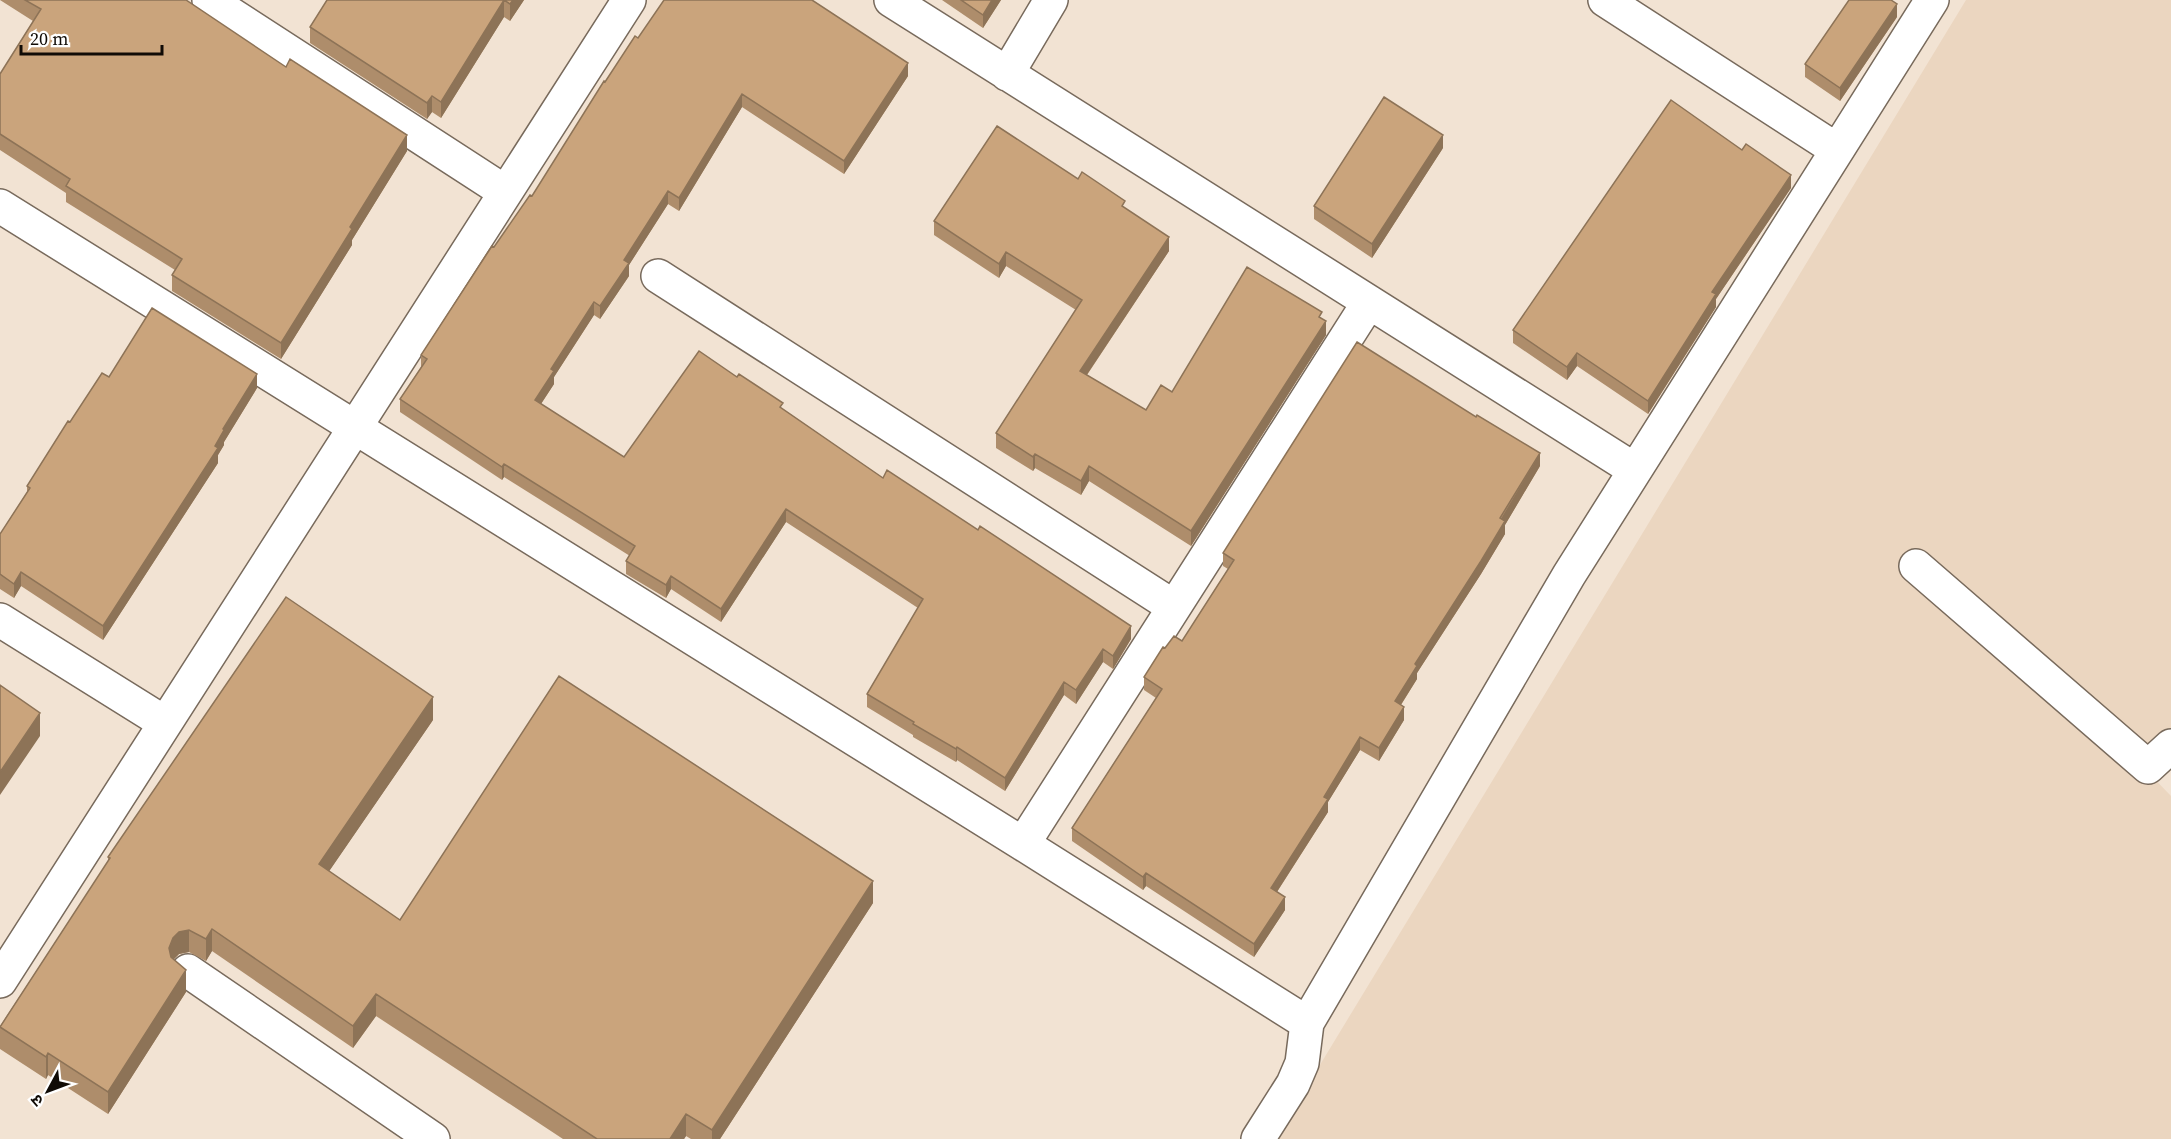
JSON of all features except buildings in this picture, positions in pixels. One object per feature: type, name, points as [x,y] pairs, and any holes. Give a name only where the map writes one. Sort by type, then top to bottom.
[{"type":"street","points":[[209,0],[506,192]]},
{"type":"street","points":[[0,981],[628,0]]},
{"type":"street","points":[[891,0],[1635,470]]},
{"type":"street","points":[[1007,74],[1051,0]]},
{"type":"street","points":[[1605,0],[1837,150]]},
{"type":"street","points":[[1258,1139],[1293,1084],[1302,1063],[1307,1023],[1563,585],[1932,0]]},
{"type":"street","points":[[0,206],[1307,1023]]},
{"type":"street","points":[[658,276],[1174,606]]},
{"type":"street","points":[[1023,844],[1369,302]]},
{"type":"street","points":[[1916,566],[2148,767],[2171,746]]},
{"type":"street","points":[[0,620],[165,723]]},
{"type":"street","points":[[188,971],[433,1139]]},
{"type":"shaded area","points":[[1966,0],[2171,0],[2171,745],[2144,768],[2171,796],[2171,1139],[1275,1139]]}]
